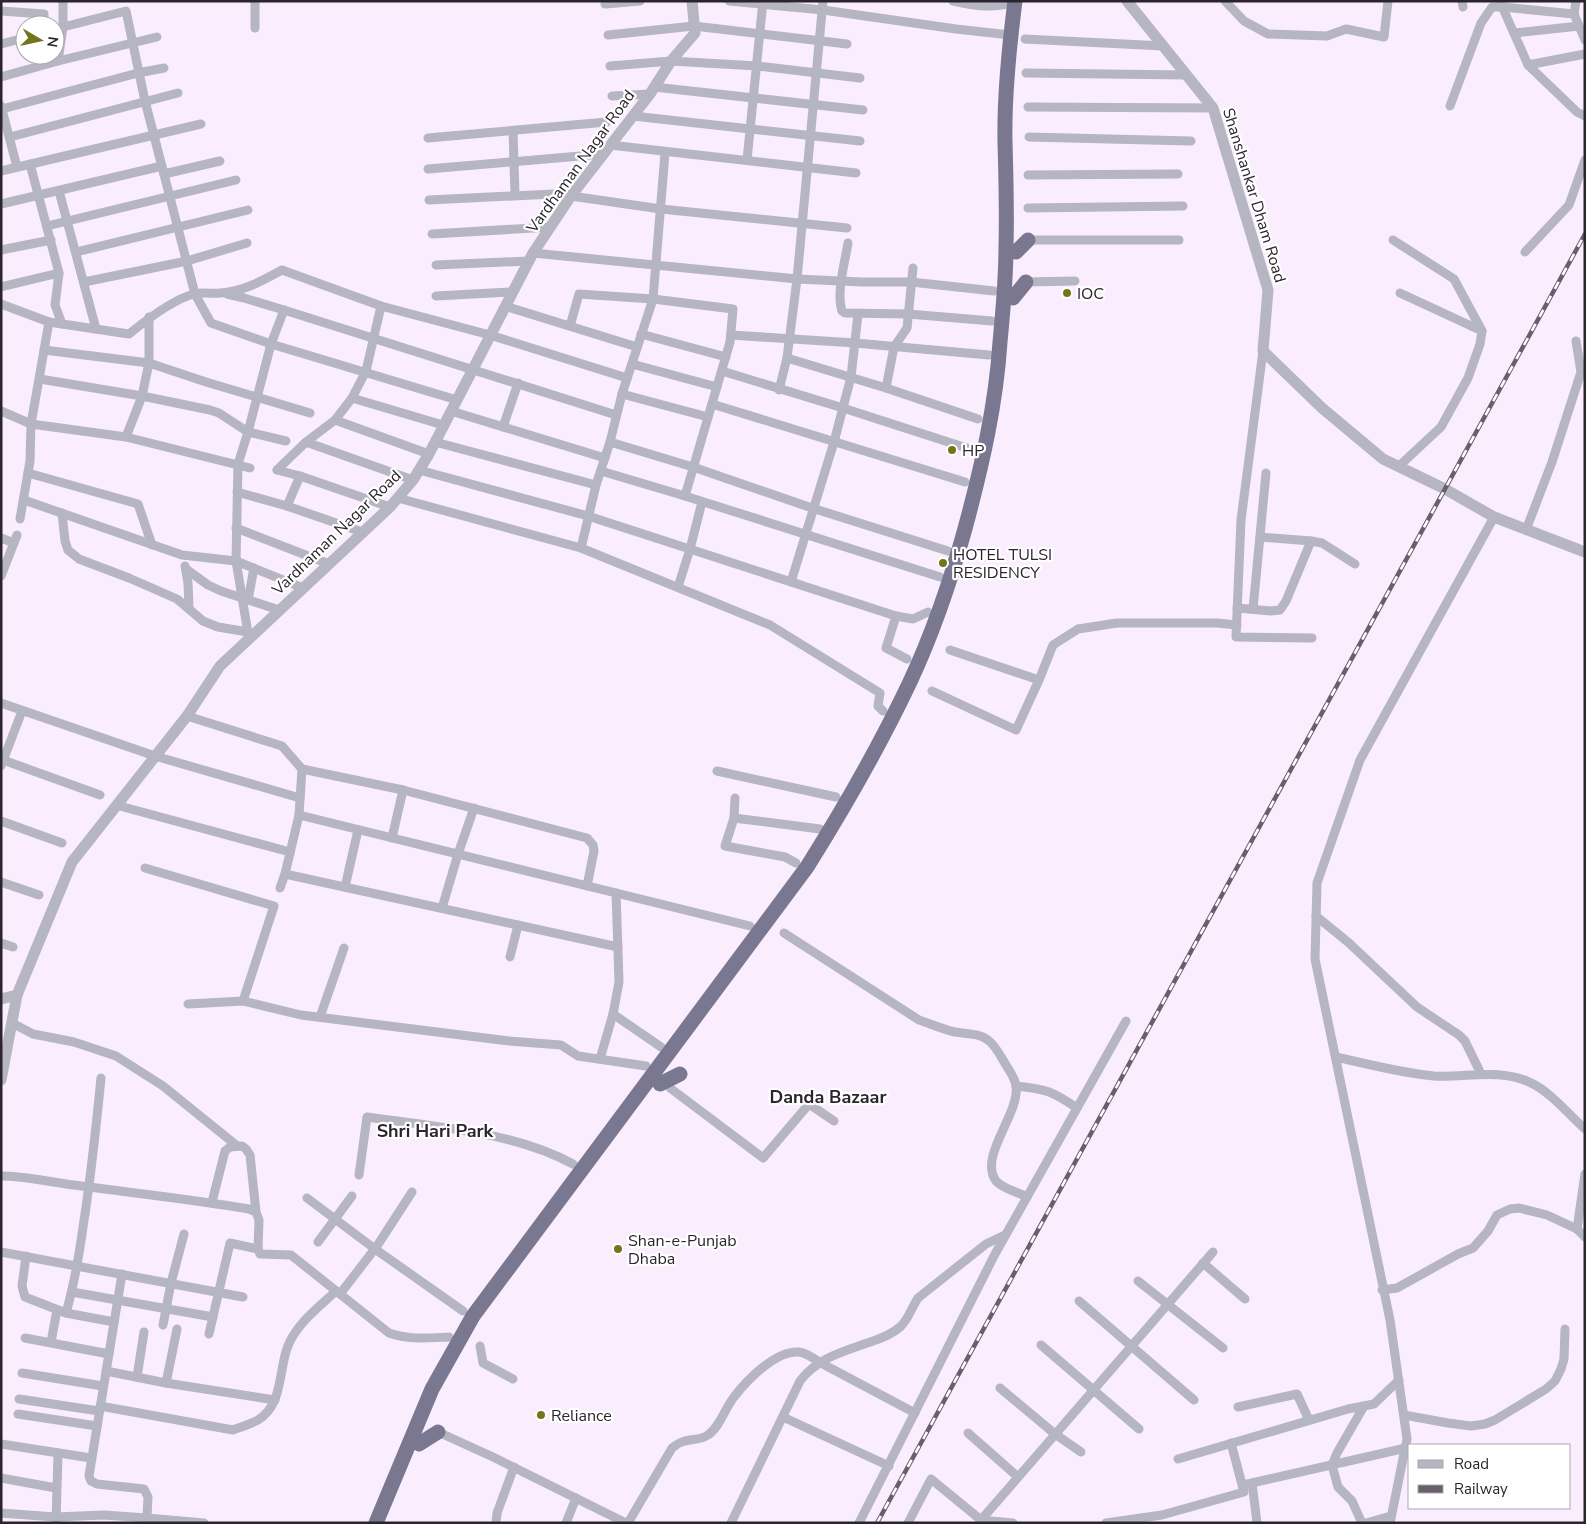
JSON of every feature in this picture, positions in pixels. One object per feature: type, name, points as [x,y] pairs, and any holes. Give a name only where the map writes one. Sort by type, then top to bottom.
[{"type":"highway","points":[[894,687],[928,640],[952,554],[981,468],[992,413],[1011,250],[1005,141],[1007,73],[1018,37],[1015,2]]},
{"type":"highway","points":[[1011,250],[1028,240]]},
{"type":"highway","points":[[1013,298],[1026,282]]},
{"type":"highway","points":[[940,577],[952,554]]},
{"type":"highway","points":[[376,1523],[464,1316],[576,1166],[812,860],[876,749],[911,664]]},
{"type":"highway","points":[[796,863],[812,860]]},
{"type":"highway","points":[[646,1066],[661,1055]]},
{"type":"highway","points":[[665,1086],[680,1074]]},
{"type":"highway","points":[[420,1444],[438,1432]]},
{"type":"street","points":[[63,1],[63,15]]},
{"type":"street","points":[[255,1],[255,28]]},
{"type":"street","points":[[605,4],[640,1]]},
{"type":"street","points":[[692,1],[694,26]]},
{"type":"street","points":[[729,1],[823,6],[956,30],[1018,37],[1163,46]]},
{"type":"street","points":[[953,1],[979,7],[1000,7],[1015,2]]},
{"type":"street","name":"Shanshankar Dham Road","points":[[1127,1],[1213,108],[1268,290],[1263,350]]},
{"type":"street","points":[[1225,1],[1244,21],[1268,34],[1328,36],[1346,29],[1384,37],[1388,1]]},
{"type":"street","points":[[1576,1],[1574,14],[1585,40]]},
{"type":"street","points":[[747,160],[763,3]]},
{"type":"street","points":[[1450,106],[1482,23],[1492,8],[1501,4],[1574,14]]},
{"type":"street","points":[[1501,4],[1528,65],[1577,112],[1585,115]]},
{"type":"street","points":[[779,390],[787,358],[797,279],[823,6]]},
{"type":"street","points":[[1,11],[44,15]]},
{"type":"street","points":[[65,26],[126,11],[138,73],[195,294],[212,323],[271,344],[366,371],[456,400]]},
{"type":"street","points":[[608,35],[694,26],[848,44]]},
{"type":"street","name":"Vardhaman Nagar Road","points":[[1,1080],[3,1060],[17,995],[72,862],[186,716],[220,666],[248,635],[303,588],[394,502],[413,480],[429,454],[531,257],[572,194],[633,116],[671,61],[695,33],[694,26]]},
{"type":"street","points":[[1514,33],[1579,26]]},
{"type":"street","points":[[65,59],[157,37]]},
{"type":"street","points":[[1,44],[15,40]]},
{"type":"street","points":[[1528,65],[1585,54]]},
{"type":"street","points":[[610,66],[671,61],[756,66],[860,78]]},
{"type":"street","points":[[1,76],[43,65]]},
{"type":"street","points":[[18,167],[10,137],[4,125],[2,107],[164,68]]},
{"type":"street","points":[[1026,72],[1187,75]]},
{"type":"street","points":[[612,96],[652,90],[754,98],[863,110]]},
{"type":"street","points":[[10,137],[178,93]]},
{"type":"street","points":[[1028,107],[1213,108]]},
{"type":"street","points":[[633,116],[860,141]]},
{"type":"street","points":[[428,138],[607,122]]},
{"type":"street","points":[[1,171],[201,124]]},
{"type":"street","points":[[513,130],[515,195]]},
{"type":"street","points":[[1029,138],[1191,141]]},
{"type":"street","points":[[428,168],[515,161],[607,149],[665,152],[856,173]]},
{"type":"street","points":[[581,548],[596,485],[610,442],[622,394],[653,299],[665,152]]},
{"type":"street","points":[[1525,252],[1568,205],[1585,160]]},
{"type":"street","points":[[1,204],[163,170],[220,161]]},
{"type":"street","points":[[30,164],[60,273],[55,305],[62,324]]},
{"type":"street","points":[[1028,175],[1178,174]]},
{"type":"street","points":[[47,226],[236,180]]},
{"type":"street","points":[[59,191],[96,329]]},
{"type":"street","points":[[429,200],[572,194],[661,209],[847,228]]},
{"type":"street","points":[[1028,208],[1183,206]]},
{"type":"street","points":[[76,252],[248,210]]},
{"type":"street","points":[[432,234],[550,227]]},
{"type":"street","points":[[1,250],[50,240]]},
{"type":"street","points":[[1028,240],[1179,240]]},
{"type":"street","points":[[1393,240],[1454,279],[1482,331],[1480,344],[1468,378],[1441,427],[1398,466]]},
{"type":"street","points":[[848,243],[841,281],[840,304],[842,311],[858,314],[908,314],[992,321]]},
{"type":"street","points":[[84,282],[186,261],[247,244]]},
{"type":"street","points":[[436,266],[531,257],[656,265],[797,279],[911,282],[994,291]]},
{"type":"street","points":[[886,388],[894,346],[907,328],[913,268]]},
{"type":"street","points":[[60,273],[1,289],[2,304],[49,322],[129,334],[149,316],[195,294],[222,293],[250,287],[282,270],[381,306],[490,335],[627,378]]},
{"type":"street","points":[[1026,282],[1076,281]]},
{"type":"street","points":[[436,296],[512,292]]},
{"type":"street","points":[[222,293],[244,298],[472,368],[616,415]]},
{"type":"street","points":[[1400,293],[1482,331]]},
{"type":"street","points":[[570,326],[579,294],[653,299],[733,309],[731,335],[726,356],[685,496]]},
{"type":"street","points":[[381,306],[366,371],[352,398],[335,420],[306,442],[278,470],[394,502],[581,548],[770,625],[880,693],[878,706],[882,711]]},
{"type":"street","points":[[505,306],[637,347]]},
{"type":"street","points":[[62,513],[65,542],[68,550],[79,559],[163,592],[189,608],[202,621],[248,635],[245,599],[236,561],[238,464],[271,344],[284,310]]},
{"type":"street","points":[[790,582],[834,442],[851,377],[858,314]]},
{"type":"street","points":[[126,437],[142,396],[149,363],[149,316]]},
{"type":"street","points":[[20,519],[30,461],[31,424],[49,322]]},
{"type":"street","points":[[641,334],[726,356]]},
{"type":"street","points":[[731,335],[855,342],[989,356]]},
{"type":"street","points":[[1526,530],[1552,462],[1580,372],[1576,341]]},
{"type":"street","points":[[44,350],[149,363],[310,413]]},
{"type":"street","points":[[1263,350],[1322,408],[1383,459],[1445,489],[1494,517],[1585,552]]},
{"type":"street","points":[[1263,350],[1241,520],[1236,638],[1312,638]]},
{"type":"street","points":[[787,358],[886,388],[978,419]]},
{"type":"street","points":[[632,364],[717,387]]},
{"type":"street","points":[[722,371],[973,450]]},
{"type":"street","points":[[40,379],[142,396],[219,412],[248,432],[286,441]]},
{"type":"street","points":[[503,427],[518,383]]},
{"type":"street","points":[[622,394],[708,417]]},
{"type":"street","points":[[352,398],[443,425]]},
{"type":"street","points":[[712,404],[965,482]]},
{"type":"street","points":[[1,410],[31,424],[126,437],[250,468]]},
{"type":"street","points":[[451,411],[605,458]]},
{"type":"street","points":[[335,420],[429,454]]},
{"type":"street","points":[[306,442],[413,480]]},
{"type":"street","points":[[435,442],[596,485]]},
{"type":"street","points":[[610,442],[693,467],[952,554]]},
{"type":"street","points":[[419,470],[588,516],[896,616],[913,619],[928,612]]},
{"type":"street","points":[[601,471],[940,577]]},
{"type":"street","points":[[28,473],[138,504],[152,545]]},
{"type":"street","points":[[1253,609],[1266,473]]},
{"type":"street","points":[[287,506],[300,476]]},
{"type":"street","points":[[237,492],[287,506],[362,532]]},
{"type":"street","points":[[24,500],[182,555],[236,561],[303,588]]},
{"type":"street","points":[[678,587],[702,502]]},
{"type":"street","points":[[1364,1406],[1332,1465],[1338,1487],[1352,1501],[1364,1523],[1391,1520],[1407,1439],[1390,1320],[1382,1290],[1315,959],[1317,883],[1360,760],[1494,517]]},
{"type":"street","points":[[236,528],[328,564]]},
{"type":"street","points":[[1260,537],[1311,541],[1328,546],[1355,564]]},
{"type":"street","points":[[1,538],[15,539],[1,576]]},
{"type":"street","points":[[1237,608],[1280,610],[1286,601],[1311,541]]},
{"type":"street","points":[[182,555],[186,569],[189,608]]},
{"type":"street","points":[[245,599],[254,568]]},
{"type":"street","points":[[186,569],[208,585],[279,610]]},
{"type":"street","points":[[896,616],[886,648],[911,664]]},
{"type":"street","points":[[932,691],[1016,730],[1040,680],[1053,645],[1078,629],[1118,622],[1237,625]]},
{"type":"street","points":[[950,650],[1040,680]]},
{"type":"street","points":[[1,703],[155,756],[300,798]]},
{"type":"street","points":[[22,711],[2,763],[100,795]]},
{"type":"street","points":[[186,716],[282,746],[302,769],[403,790],[576,834],[590,840],[593,845],[594,851],[587,886]]},
{"type":"street","points":[[280,888],[299,815],[302,769]]},
{"type":"street","points":[[717,771],[836,798]]},
{"type":"street","points":[[392,838],[403,790]]},
{"type":"street","points":[[735,798],[734,818],[725,846],[785,856],[796,863]]},
{"type":"street","points":[[116,805],[290,852]]},
{"type":"street","points":[[442,908],[474,808]]},
{"type":"street","points":[[299,815],[750,926]]},
{"type":"street","points":[[734,818],[820,829]]},
{"type":"street","points":[[1,821],[62,843]]},
{"type":"street","points":[[345,887],[358,830]]},
{"type":"street","points":[[145,868],[274,906],[243,1001]]},
{"type":"street","points":[[285,874],[618,947]]},
{"type":"street","points":[[1,882],[39,895]]},
{"type":"street","points":[[600,1059],[620,982],[616,893]]},
{"type":"street","points":[[1316,916],[1349,943],[1417,1007],[1459,1035],[1465,1041],[1481,1074]]},
{"type":"street","points":[[510,957],[518,925]]},
{"type":"street","points":[[784,933],[919,1020],[942,1028],[978,1035],[994,1046],[1013,1077],[1016,1086],[1015,1100],[992,1156],[992,1172],[996,1180],[1003,1186],[1027,1196]]},
{"type":"street","points":[[1,943],[13,947]]},
{"type":"street","points":[[320,1017],[344,948]]},
{"type":"street","points":[[1,999],[17,995]]},
{"type":"street","points":[[188,1004],[243,1001],[301,1015],[561,1046],[578,1056],[646,1066]]},
{"type":"street","points":[[613,1014],[661,1055]]},
{"type":"street","points":[[859,1523],[1005,1235],[1126,1021]]},
{"type":"street","points":[[12,1023],[33,1034],[74,1042],[116,1056],[163,1086],[236,1145]]},
{"type":"street","points":[[1336,1057],[1419,1074],[1448,1076],[1504,1075],[1523,1079],[1532,1083],[1553,1099],[1585,1129]]},
{"type":"street","points":[[51,1342],[61,1311],[72,1292],[77,1266],[89,1187],[101,1078]]},
{"type":"street","points":[[665,1086],[763,1158],[809,1104],[834,1121]]},
{"type":"street","points":[[1016,1086],[1045,1090],[1058,1095],[1077,1108]]},
{"type":"street","points":[[359,1175],[367,1117],[491,1135],[557,1155],[576,1166]]},
{"type":"street","points":[[212,1202],[225,1151],[236,1145],[242,1146],[250,1155],[256,1212],[259,1220],[258,1249],[260,1254],[291,1255],[389,1333],[402,1338],[449,1337]]},
{"type":"street","points":[[1577,1229],[1585,1174]]},
{"type":"street","points":[[1,1176],[22,1176],[89,1187],[212,1202],[249,1208],[256,1212]]},
{"type":"street","points":[[19,1398],[100,1408],[233,1430],[259,1419],[268,1411],[275,1400],[286,1350],[292,1336],[304,1322],[338,1293],[375,1249],[412,1192]]},
{"type":"street","points":[[318,1242],[352,1196]]},
{"type":"street","points":[[307,1198],[464,1316]]},
{"type":"street","points":[[1382,1290],[1397,1288],[1458,1254],[1473,1248],[1488,1231],[1497,1215],[1503,1211],[1519,1208],[1547,1215],[1577,1229],[1585,1238]]},
{"type":"street","points":[[163,1325],[171,1283],[184,1234]]},
{"type":"street","points":[[731,1523],[800,1381],[807,1372],[819,1362],[886,1336],[900,1328],[906,1321],[918,1298],[986,1244],[1005,1235]]},
{"type":"street","points":[[209,1334],[230,1243],[258,1249]]},
{"type":"street","points":[[1,1252],[243,1297]]},
{"type":"street","points":[[981,1520],[1213,1252]]},
{"type":"street","points":[[26,1256],[22,1286],[23,1294],[29,1299],[61,1311],[114,1322]]},
{"type":"street","points":[[1203,1263],[1246,1299]]},
{"type":"street","points":[[122,1274],[88,1472],[93,1483],[144,1489],[148,1498],[146,1520]]},
{"type":"street","points":[[1138,1281],[1223,1348]]},
{"type":"street","points":[[72,1292],[213,1317]]},
{"type":"street","points":[[1078,1301],[1194,1400]]},
{"type":"street","points":[[166,1383],[177,1329]]},
{"type":"street","points":[[1404,1415],[1471,1426],[1495,1420],[1546,1389],[1555,1381],[1564,1359],[1566,1329]]},
{"type":"street","points":[[137,1377],[144,1332]]},
{"type":"street","points":[[25,1338],[109,1354]]},
{"type":"street","points":[[1041,1345],[1138,1428]]},
{"type":"street","points":[[480,1346],[483,1363],[513,1378]]},
{"type":"street","points":[[438,1432],[627,1523],[672,1448],[681,1442],[708,1436],[734,1397],[771,1360],[781,1356],[799,1352],[810,1355],[819,1362],[916,1413]]},
{"type":"street","points":[[106,1371],[166,1383],[275,1400]]},
{"type":"street","points":[[22,1373],[104,1386]]},
{"type":"street","points":[[1178,1459],[1348,1409],[1374,1404],[1399,1380]]},
{"type":"street","points":[[1000,1388],[1081,1452]]},
{"type":"street","points":[[1238,1407],[1297,1394],[1309,1420]]},
{"type":"street","points":[[18,1414],[97,1426]]},
{"type":"street","points":[[783,1417],[889,1466]]},
{"type":"street","points":[[968,1433],[1018,1477]]},
{"type":"street","points":[[1,1444],[91,1458]]},
{"type":"street","points":[[1231,1444],[1248,1484],[1257,1523]]},
{"type":"street","points":[[1248,1484],[1406,1448]]},
{"type":"street","points":[[55,1520],[58,1453]]},
{"type":"street","points":[[496,1523],[497,1513],[514,1467]]},
{"type":"street","points":[[1,1478],[56,1488]]},
{"type":"street","points":[[908,1523],[931,1479],[981,1520],[1013,1523]]},
{"type":"street","points":[[1106,1523],[1171,1513],[1244,1492],[1248,1484]]},
{"type":"street","points":[[566,1523],[576,1498]]},
{"type":"street","points":[[1,1513],[55,1520],[104,1515],[146,1520],[204,1523]]},
{"type":"railway","points":[[877,1523],[1585,234]]},
{"type":"place","name":"IOC","points":[[1067,293]]},
{"type":"place","name":"HP","points":[[952,450]]},
{"type":"place","name":"HOTEL TULSI RESIDENCY","points":[[943,563]]},
{"type":"place","name":"Shan-e-Punjab Dhaba","points":[[618,1249]]},
{"type":"place","name":"Reliance","points":[[541,1415]]},
{"type":"district","name":"Danda Bazaar","points":[[828,1097]]},
{"type":"district","name":"Shri Hari Park","points":[[435,1131]]}]
